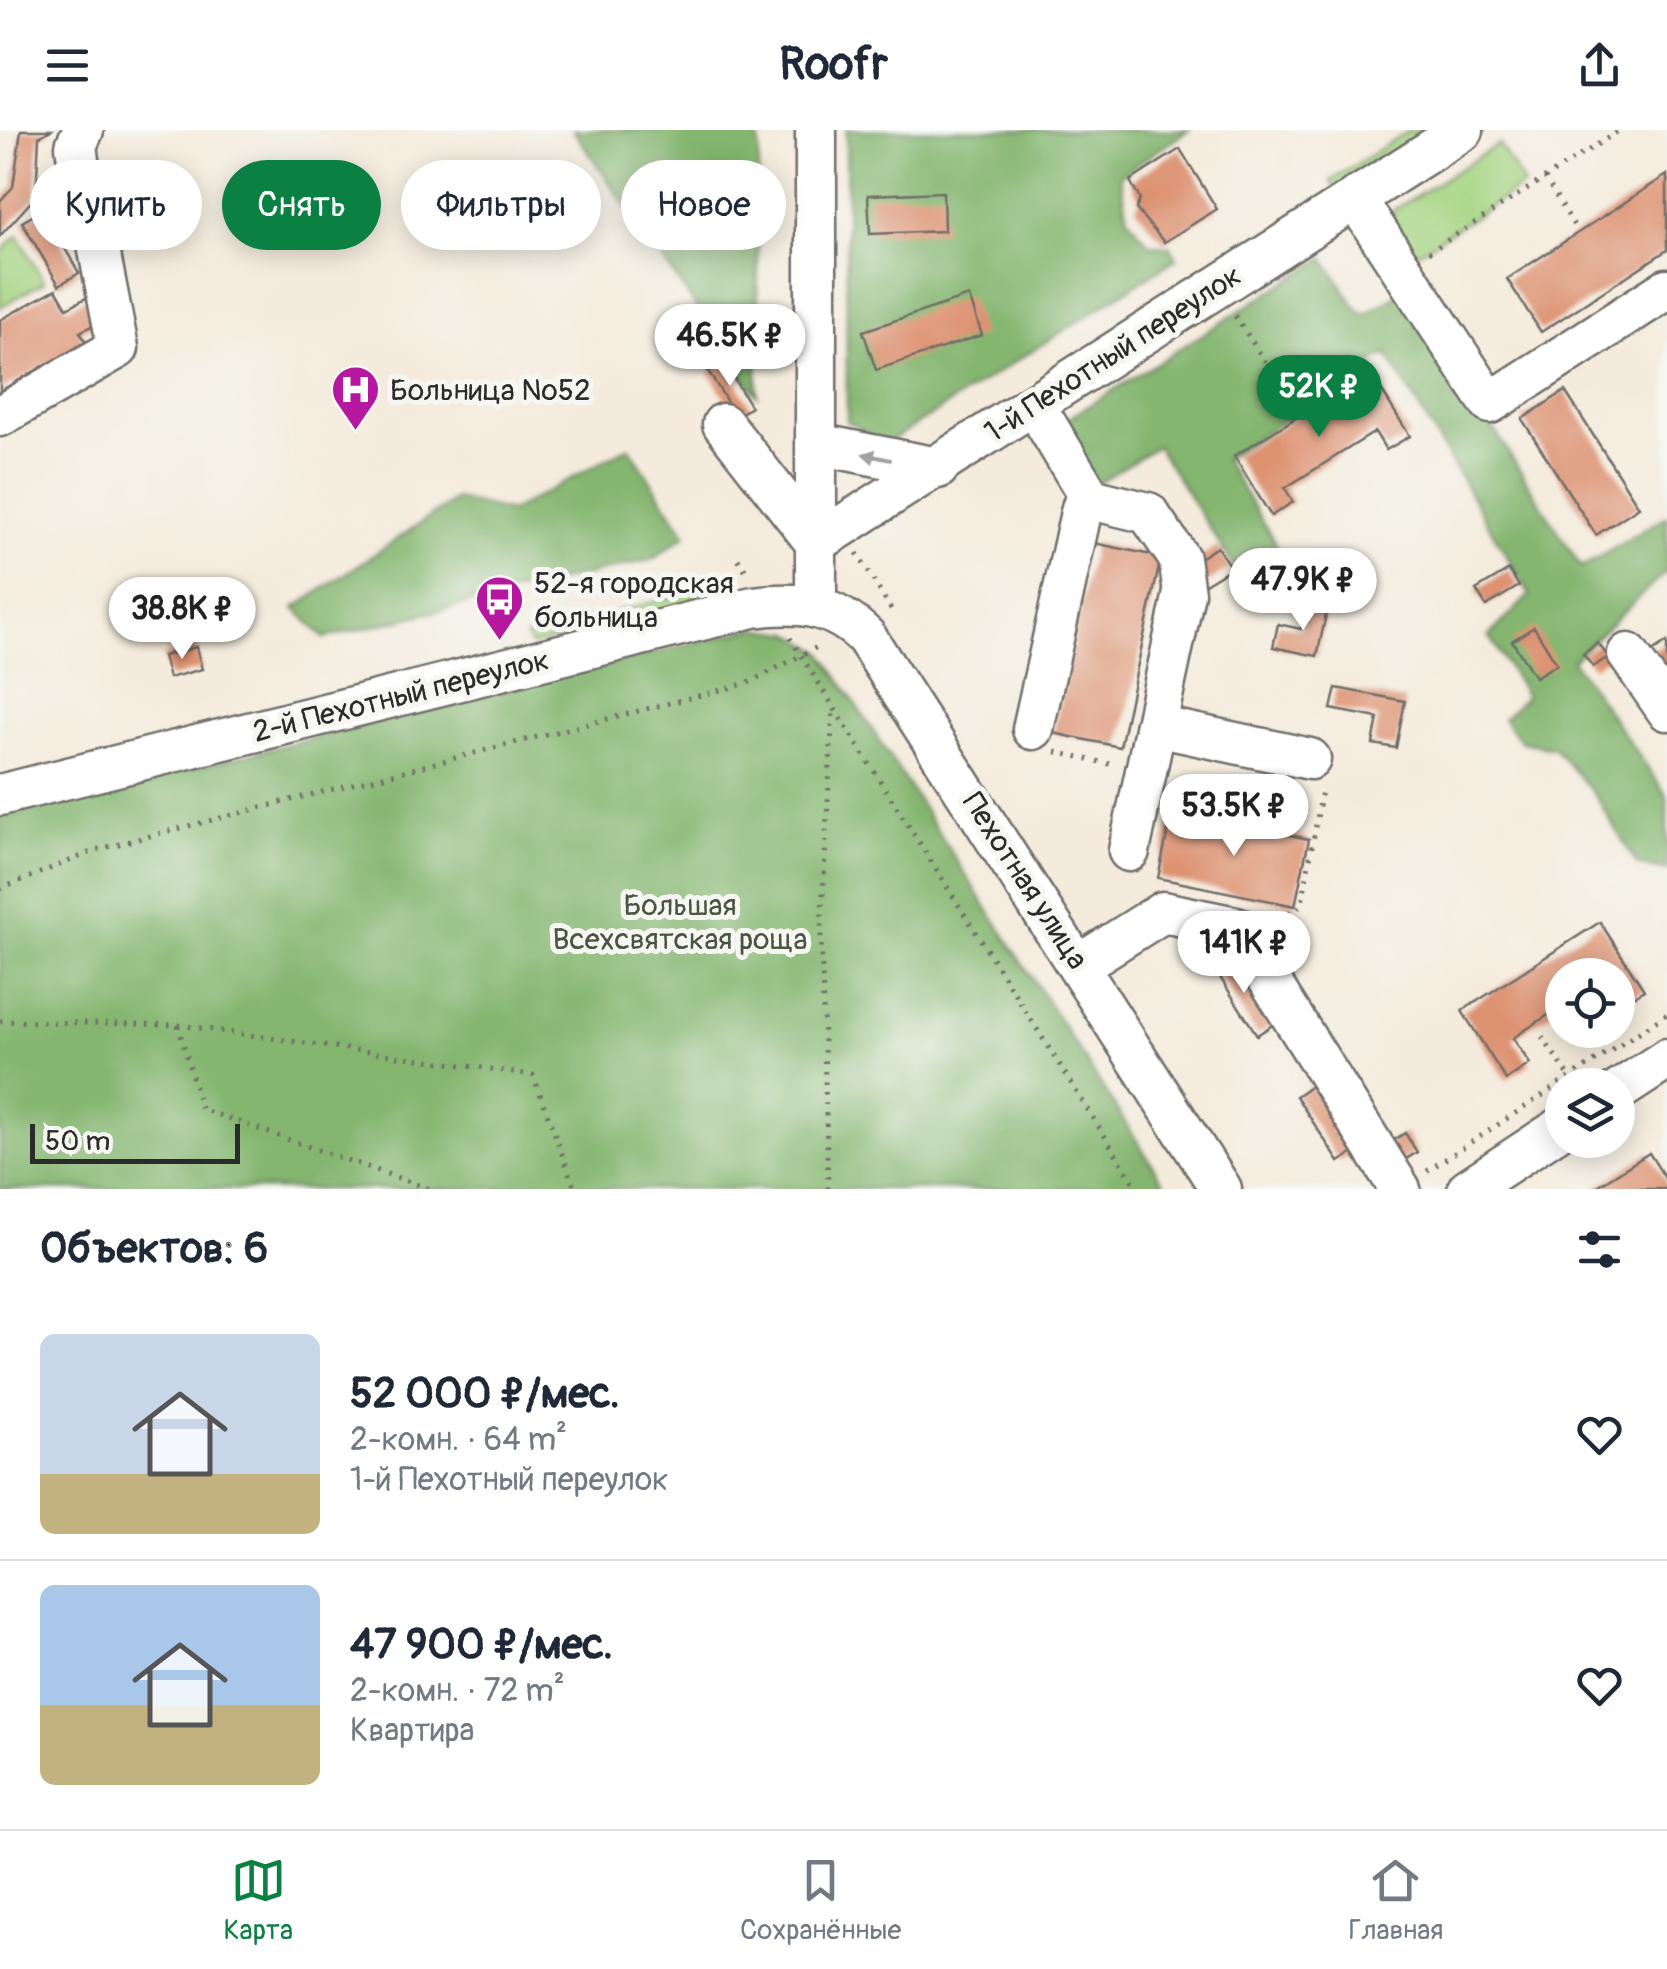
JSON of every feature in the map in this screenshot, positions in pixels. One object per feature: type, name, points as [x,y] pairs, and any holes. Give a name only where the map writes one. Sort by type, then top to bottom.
[{"type":"street","points":[[0,416],[118,348],[91,209],[81,180],[76,146],[83,130]]},
{"type":"street","points":[[809,605],[816,543],[816,130]]},
{"type":"street","name":"1-й Пехотный переулок","points":[[816,543],[1462,130]]},
{"type":"street","points":[[1355,198],[1490,403],[1667,289]]},
{"type":"street","points":[[1035,406],[1091,499],[1148,513],[1161,528],[1183,569],[1184,593],[1129,851]]},
{"type":"street","points":[[723,424],[816,543]]},
{"type":"street","points":[[816,444],[938,468]]},
{"type":"street","points":[[1033,729],[1079,516],[1091,499]]},
{"type":"street","name":"2-й Пехотный переулок","points":[[0,795],[753,607],[809,605]]},
{"type":"street","name":"Пехотная улица","points":[[809,605],[836,613],[866,637],[1220,1189]]},
{"type":"street","points":[[1628,654],[1667,710]]},
{"type":"street","points":[[1156,726],[1310,759]]},
{"type":"street","points":[[1079,965],[1164,912],[1236,927],[1400,1189]]},
{"type":"street","points":[[1635,1080],[1667,1059]]},
{"type":"street","points":[[1468,1189],[1545,1138]]},
{"type":"path","points":[[1399,270],[1620,130]]},
{"type":"path","points":[[1545,178],[1575,227]]},
{"type":"path","points":[[1226,303],[1294,405]]},
{"type":"path","points":[[0,889],[98,849],[748,683],[803,658],[1138,1189]]},
{"type":"path","points":[[828,1189],[821,933],[833,705]]},
{"type":"path","points":[[1033,729],[1055,752],[1146,772]]},
{"type":"path","points":[[1236,927],[1294,911],[1302,904],[1323,798],[1310,759]]},
{"type":"path","points":[[1584,1068],[1667,1014]]},
{"type":"path","points":[[0,1021],[178,1025],[533,1075],[575,1189]]},
{"type":"path","points":[[178,1025],[201,1108],[430,1189]]},
{"type":"path","points":[[1542,1036],[1564,1068]]},
{"type":"path","points":[[1400,1189],[1545,1093]]},
{"type":"green space","points":[[573,130],[759,130],[759,160],[621,160],[621,199],[601,170],[601,160],[594,160]]},
{"type":"green space","points":[[846,130],[1189,130],[1120,175],[1128,218],[1149,244],[1171,247],[1177,258],[886,444],[847,421]]},
{"type":"green space","points":[[1410,130],[1426,130],[1336,189],[1331,181]]},
{"type":"green space","points":[[1499,144],[1524,185],[1402,262],[1376,221]]},
{"type":"green space","points":[[18,235],[44,282],[0,307],[0,253]]},
{"type":"green space","points":[[656,250],[758,250],[757,395]]},
{"type":"green space","points":[[1324,258],[1357,309],[1366,314],[1406,289],[1581,568],[1667,516],[1667,571],[1572,660],[1667,796],[1667,870],[1637,865],[1596,796],[1554,748],[1522,742],[1503,719],[1526,696],[1489,636],[1530,595],[1387,354],[1224,459],[1283,556],[1244,582],[1157,446],[1096,484],[1058,425]]},
{"type":"green space","points":[[629,447],[686,535],[653,559],[324,638],[295,608],[456,499],[510,512]]},
{"type":"green space","points":[[712,586],[710,597],[701,603],[532,646],[525,637]]},
{"type":"green space","name":"Большая Всехсвятская роща","points":[[754,628],[791,633],[822,652],[1168,1189],[0,1189],[0,816]]},
{"type":"building","points":[[21,130],[51,130],[39,137],[38,160],[30,160],[30,203],[0,236],[0,201],[13,187]]},
{"type":"building","points":[[1180,149],[1217,209],[1164,242],[1136,209],[1140,199],[1130,181]]},
{"type":"building","points":[[1667,175],[1667,250],[1541,332],[1507,279]]},
{"type":"building","points":[[943,192],[944,231],[870,234],[868,195]]},
{"type":"building","points":[[30,217],[30,236],[22,222]]},
{"type":"building","points":[[38,250],[66,250],[79,273],[59,285]]},
{"type":"building","points":[[56,289],[67,308],[86,298],[99,322],[80,332],[86,342],[0,391],[0,320]]},
{"type":"building","points":[[969,296],[982,335],[876,370],[863,331]]},
{"type":"building","points":[[724,362],[751,407],[736,416],[708,371]]},
{"type":"building","points":[[1370,372],[1410,436],[1386,450],[1375,432],[1285,488],[1293,502],[1271,516],[1234,456]]},
{"type":"building","points":[[1565,391],[1639,507],[1596,535],[1522,419]]},
{"type":"building","points":[[1094,543],[1161,557],[1120,747],[1053,733]]},
{"type":"building","points":[[1217,547],[1231,568],[1205,584],[1192,563]]},
{"type":"building","points":[[1509,570],[1519,586],[1486,606],[1476,590]]},
{"type":"building","points":[[1306,605],[1327,610],[1317,656],[1273,647],[1278,624],[1301,629]]},
{"type":"building","points":[[1534,627],[1557,664],[1535,677],[1512,641]]},
{"type":"building","points":[[1667,642],[1667,687],[1646,656]]},
{"type":"building","points":[[1598,643],[1608,657],[1593,667],[1583,654]]},
{"type":"building","points":[[196,647],[202,669],[169,678],[163,656]]},
{"type":"building","points":[[1336,688],[1405,701],[1396,748],[1373,744],[1378,718],[1331,709]]},
{"type":"building","points":[[1172,811],[1309,839],[1295,906],[1158,878]]},
{"type":"building","points":[[1600,922],[1623,958],[1545,958],[1545,1017],[1513,1038],[1530,1064],[1506,1080],[1462,1011]]},
{"type":"building","points":[[1232,957],[1274,1024],[1257,1035],[1214,968]]},
{"type":"building","points":[[1635,976],[1644,990],[1635,996]]},
{"type":"building","points":[[1314,1084],[1357,1151],[1339,1162],[1296,1096]]},
{"type":"building","points":[[1405,1133],[1417,1152],[1392,1168],[1380,1149]]},
{"type":"building","points":[[1649,1153],[1667,1181],[1667,1189],[1593,1189]]},
{"type":"place","name":"Больница №52","points":[[355,432]]},
{"type":"place","name":"52-я городская больница","points":[[499,642]]}]
